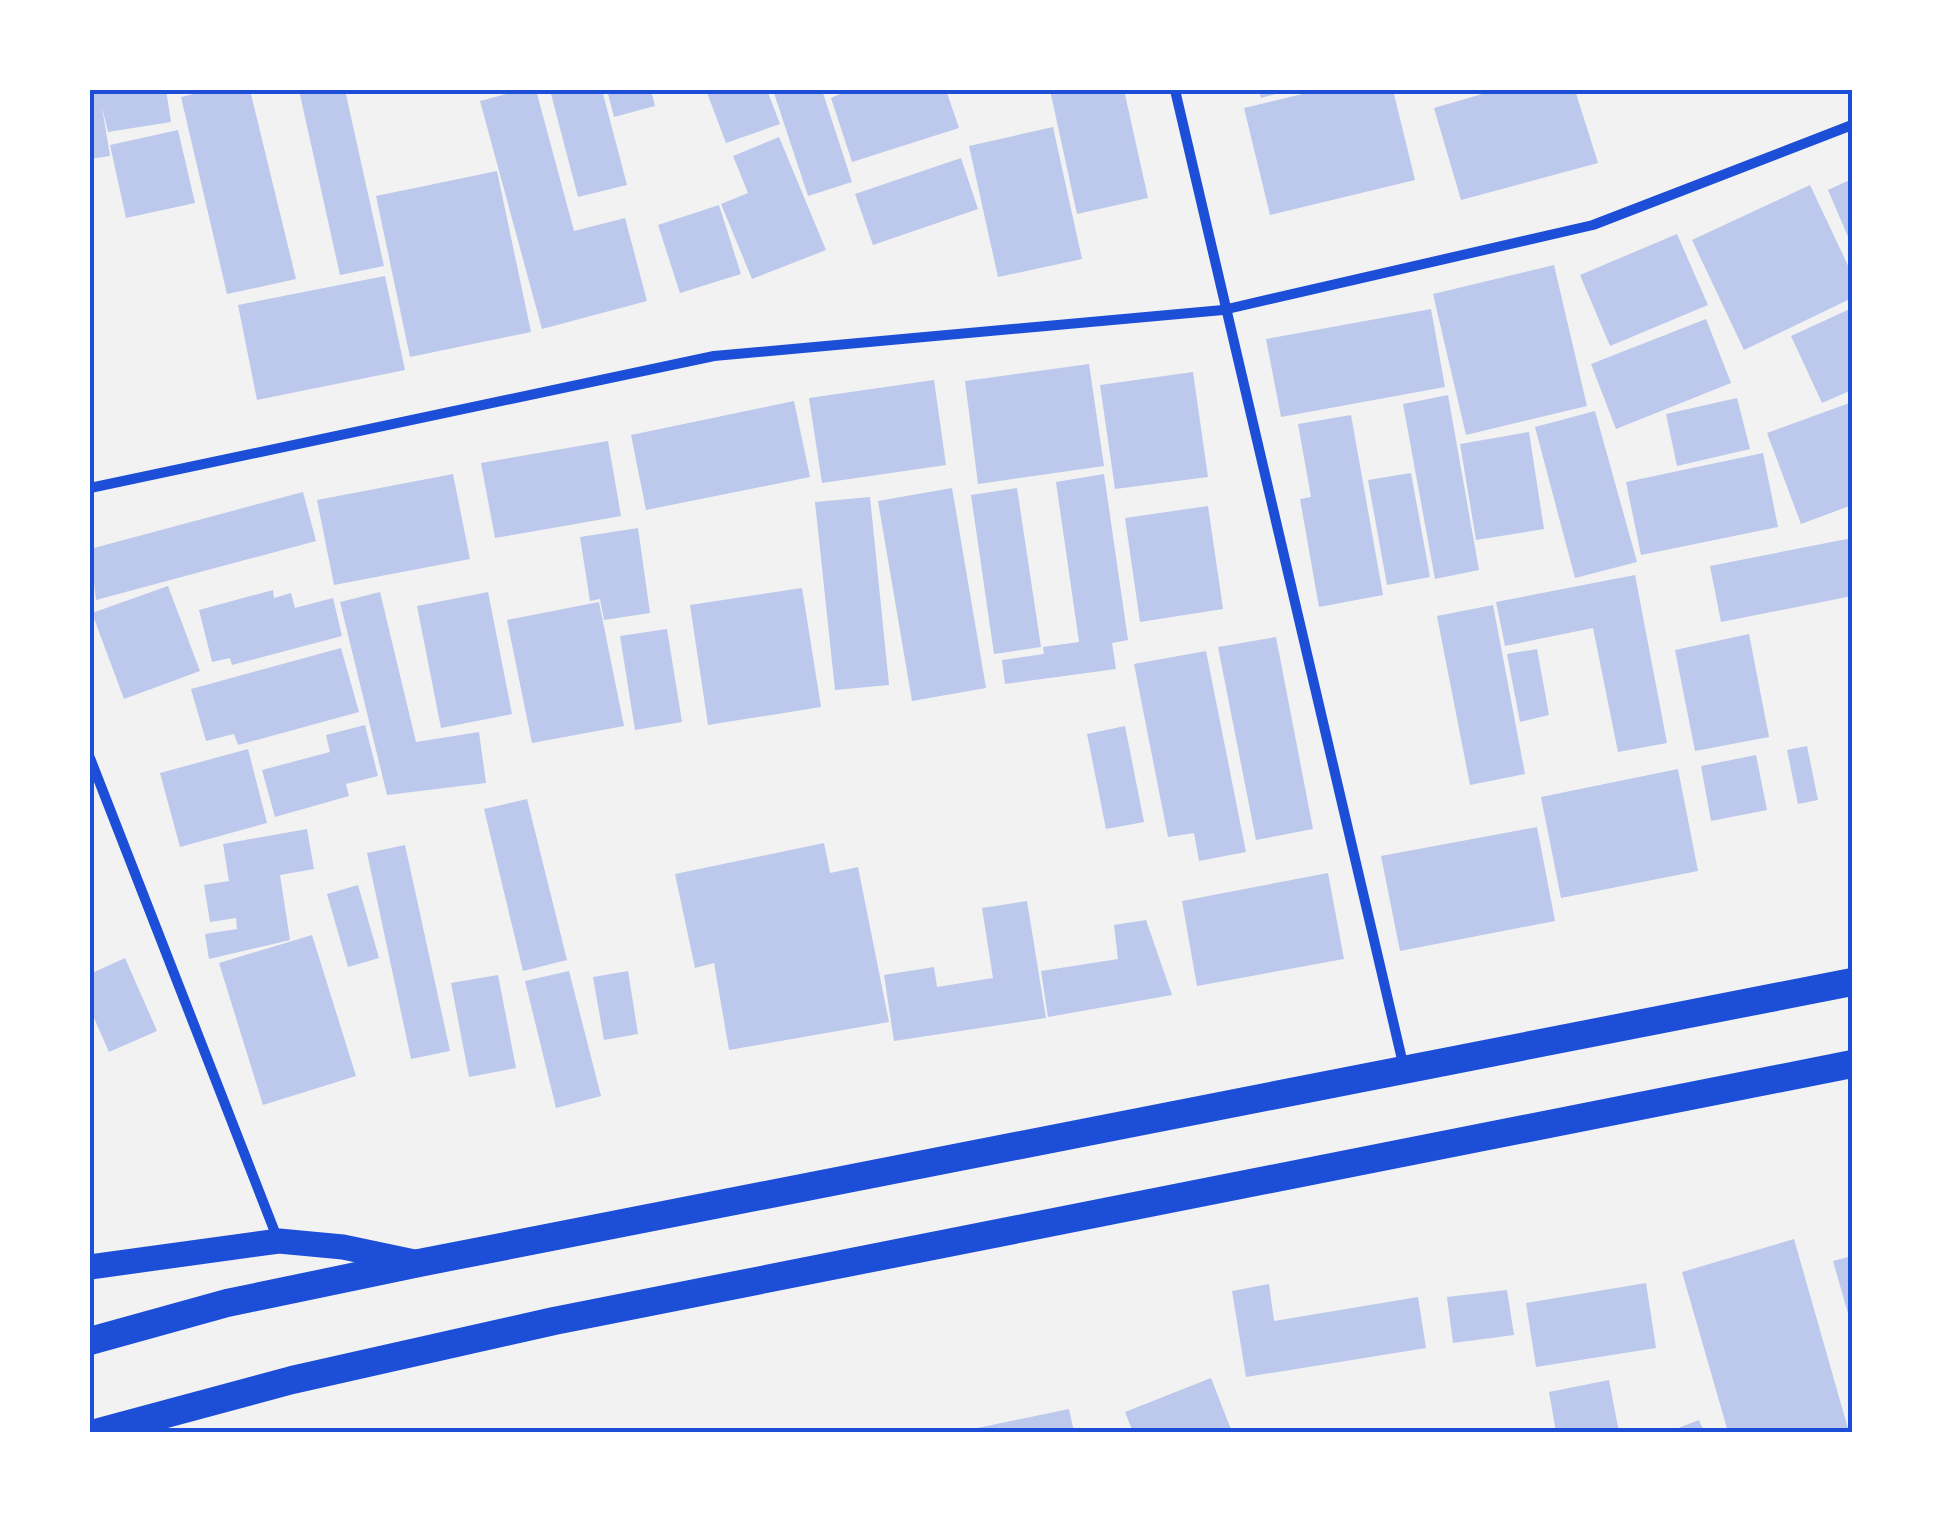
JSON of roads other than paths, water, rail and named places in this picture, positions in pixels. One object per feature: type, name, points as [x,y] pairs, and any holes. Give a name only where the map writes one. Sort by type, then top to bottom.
[{"type":"highway","points":[[90,1341],[227,1303],[420,1262],[1852,982]]},
{"type":"highway","points":[[99,1432],[292,1380],[554,1321],[1852,1064]]},
{"type":"main road","points":[[90,1268],[278,1240],[343,1246],[420,1262]]},
{"type":"street","points":[[1175,90],[1223,310],[1404,1069]]},
{"type":"street","points":[[90,488],[714,356],[1223,310],[1593,224],[1852,125]]},
{"type":"street","points":[[90,758],[278,1240]]}]
